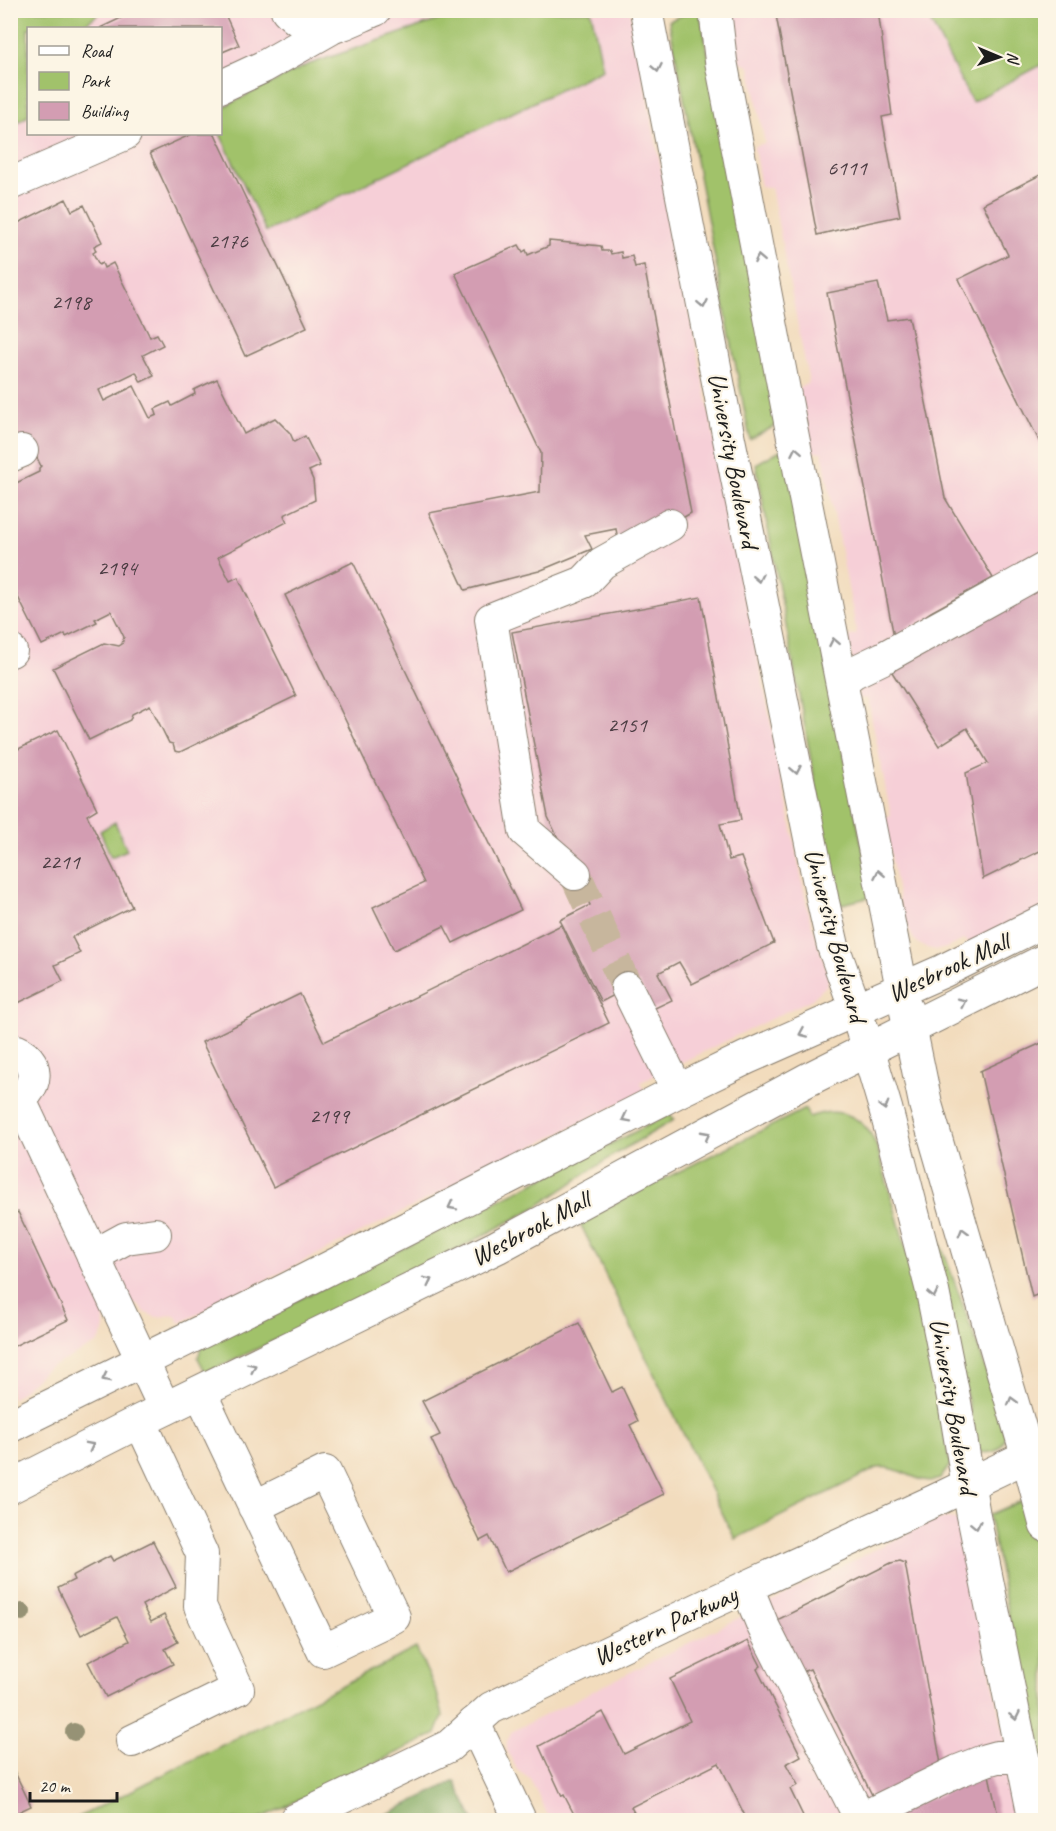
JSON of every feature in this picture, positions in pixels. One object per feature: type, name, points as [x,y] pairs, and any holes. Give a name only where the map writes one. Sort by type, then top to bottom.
[{"type":"main road","name":"Wesbrook Mall","points":[[10,1426],[288,1289],[678,1091],[746,1058],[944,971],[1046,920]]},
{"type":"main road","name":"Wesbrook Mall","points":[[10,1487],[152,1415],[497,1247],[807,1080],[1046,960]]},
{"type":"main road","name":"University Boulevard","points":[[902,989],[926,1106],[1037,1452],[1046,1525]]},
{"type":"main road","name":"University Boulevard","points":[[856,1010],[932,1289],[1035,1821]]},
{"type":"street","points":[[287,10],[297,21],[314,28],[330,29]]},
{"type":"street","points":[[222,86],[263,67],[330,29],[375,10]]},
{"type":"street","name":"University Boulevard","points":[[646,10],[729,439],[823,902],[833,946],[856,1010]]},
{"type":"street","name":"University Boulevard","points":[[715,10],[721,61],[902,989]]},
{"type":"street","points":[[10,184],[115,138]]},
{"type":"street","points":[[575,874],[525,831],[491,619],[584,582],[602,563],[670,525]]},
{"type":"street","points":[[842,681],[1046,568]]},
{"type":"street","points":[[627,988],[678,1091]]},
{"type":"street","points":[[10,1049],[24,1055],[30,1062],[34,1079],[27,1095],[15,1102],[93,1256],[142,1361],[152,1415],[202,1554],[200,1606],[238,1689],[132,1741]]},
{"type":"street","points":[[93,1256],[142,1228]]},
{"type":"street","points":[[200,1392],[254,1507],[322,1651],[406,1612],[325,1472],[254,1507]]},
{"type":"street","name":"Western Parkway","points":[[295,1821],[449,1746],[491,1708],[1037,1452]]},
{"type":"street","points":[[747,1587],[763,1626],[860,1820],[958,1771],[986,1760],[997,1756],[1023,1757]]},
{"type":"street","points":[[474,1723],[520,1821]]},
{"type":"shaded area","points":[[10,11],[630,11],[809,916],[829,977],[826,986],[812,999],[641,1082],[644,1091],[180,1323],[175,1315],[156,1317],[146,1313],[136,1303],[104,1317],[104,1332],[98,1343],[45,1370],[11,1399]]},
{"type":"shaded area","points":[[733,11],[1045,11],[1045,910],[971,948],[965,939],[947,948],[937,950],[927,948],[913,938],[902,915],[884,818],[891,816],[868,699],[859,698],[848,639],[857,634],[822,452],[811,452],[799,389],[809,383],[771,187],[761,187],[754,148],[765,143],[750,67],[736,59]]},
{"type":"shaded area","points":[[954,1519],[960,1523],[1022,1820],[550,1820],[530,1779],[517,1770],[507,1750],[507,1741],[511,1732],[934,1520]]},
{"type":"green space","points":[[11,10],[102,11],[81,27],[27,27],[27,117],[11,126],[11,92],[14,90],[10,81]]},
{"type":"green space","points":[[465,11],[591,11],[603,69],[266,232],[220,135],[222,108],[307,65]]},
{"type":"green space","points":[[692,11],[700,11],[779,424],[750,439],[669,21]]},
{"type":"green space","points":[[925,11],[1045,11],[1045,63],[972,102]]},
{"type":"green space","points":[[784,448],[872,897],[838,905],[756,464]]},
{"type":"green space","points":[[115,822],[127,850],[111,857],[100,831]]},
{"type":"green space","points":[[805,1109],[809,1117],[832,1112],[854,1118],[867,1129],[875,1142],[919,1301],[950,1465],[940,1479],[932,1481],[916,1478],[893,1469],[877,1468],[735,1539],[579,1221]]},
{"type":"green space","points":[[670,1114],[674,1120],[617,1153],[533,1209],[377,1292],[206,1373],[198,1358],[201,1348]]},
{"type":"green space","points":[[939,1239],[982,1358],[1005,1435],[1002,1445],[993,1452],[979,1452],[933,1241]]},
{"type":"green space","points":[[1028,1498],[1045,1586],[1045,1806],[989,1515]]},
{"type":"green space","points":[[416,1648],[437,1693],[443,1716],[436,1734],[257,1820],[73,1820]]},
{"type":"green space","points":[[455,1781],[474,1820],[375,1820]]},
{"type":"building","points":[[138,10],[223,10],[239,45],[222,52],[222,27],[102,27]]},
{"type":"building","points":[[775,10],[878,10],[892,115],[882,117],[900,216],[817,235]]},
{"type":"building","points":[[190,135],[215,135],[307,327],[245,356],[150,153]]},
{"type":"building","points":[[1046,172],[1046,455],[959,279],[1008,255],[983,204]]},
{"type":"building","points":[[66,199],[72,211],[84,205],[102,242],[94,246],[96,251],[93,253],[99,265],[102,263],[104,268],[113,263],[150,337],[157,334],[163,345],[143,355],[154,376],[141,382],[136,372],[99,390],[104,401],[134,386],[150,418],[157,415],[155,409],[170,402],[172,406],[195,394],[194,390],[217,379],[244,434],[275,418],[290,433],[294,442],[305,436],[320,466],[309,471],[313,480],[315,500],[284,515],[287,522],[218,557],[230,581],[238,577],[296,696],[180,752],[175,751],[173,744],[169,743],[150,705],[132,714],[130,720],[89,740],[53,668],[104,643],[119,646],[124,637],[111,611],[95,619],[97,622],[66,637],[65,634],[42,645],[10,581],[10,486],[39,472],[41,466],[37,458],[28,462],[10,447],[10,227]]},
{"type":"building","points":[[549,241],[601,246],[602,251],[610,251],[611,254],[621,252],[622,258],[632,256],[635,267],[644,265],[691,513],[679,520],[618,540],[616,529],[585,535],[592,549],[539,571],[465,590],[429,513],[540,492],[541,453],[455,273],[519,245],[523,252],[526,250],[528,255],[549,246]]},
{"type":"building","points":[[878,283],[887,320],[909,317],[945,498],[993,578],[931,612],[894,637],[827,293]]},
{"type":"building","points":[[353,562],[521,910],[453,943],[444,926],[394,950],[373,907],[424,883],[285,595]]},
{"type":"building","points":[[1046,581],[1046,848],[983,879],[966,773],[988,763],[967,728],[939,746],[885,661]]},
{"type":"building","points":[[701,597],[741,820],[720,824],[729,860],[741,857],[774,943],[692,984],[679,962],[658,973],[672,1000],[653,1009],[639,982],[601,1002],[560,920],[590,905],[548,817],[512,632]]},
{"type":"building","points":[[58,730],[97,809],[87,815],[132,907],[72,937],[80,953],[55,965],[63,981],[12,1006],[10,753]]},
{"type":"building","points":[[561,925],[609,1023],[273,1187],[202,1042],[300,994],[324,1042]]},
{"type":"building","points":[[1046,1041],[1046,1291],[1032,1297],[980,1071]]},
{"type":"building","points":[[18,1212],[68,1320],[10,1348],[10,1216]]},
{"type":"building","points":[[579,1323],[612,1392],[622,1387],[638,1421],[630,1425],[664,1494],[506,1572],[489,1536],[480,1541],[431,1439],[440,1435],[422,1401]]},
{"type":"building","points":[[153,1541],[176,1587],[142,1605],[151,1622],[164,1615],[178,1642],[165,1649],[173,1664],[106,1697],[88,1662],[129,1641],[117,1617],[81,1635],[58,1588],[74,1580],[72,1576],[110,1556],[113,1561]]},
{"type":"building","points":[[900,1561],[905,1563],[941,1764],[874,1799],[810,1669],[802,1672],[775,1621],[891,1563]]},
{"type":"building","points":[[748,1641],[761,1666],[757,1669],[801,1756],[786,1764],[798,1785],[790,1789],[805,1820],[747,1820],[719,1763],[631,1807],[638,1820],[577,1820],[564,1795],[562,1796],[539,1746],[603,1712],[624,1754],[690,1721],[670,1679]]},
{"type":"building","points":[[10,1762],[31,1806],[10,1816]]},
{"type":"building","points":[[989,1775],[999,1820],[888,1820],[886,1817]]},
{"type":"tunnel","points":[[575,874],[627,988]]}]
